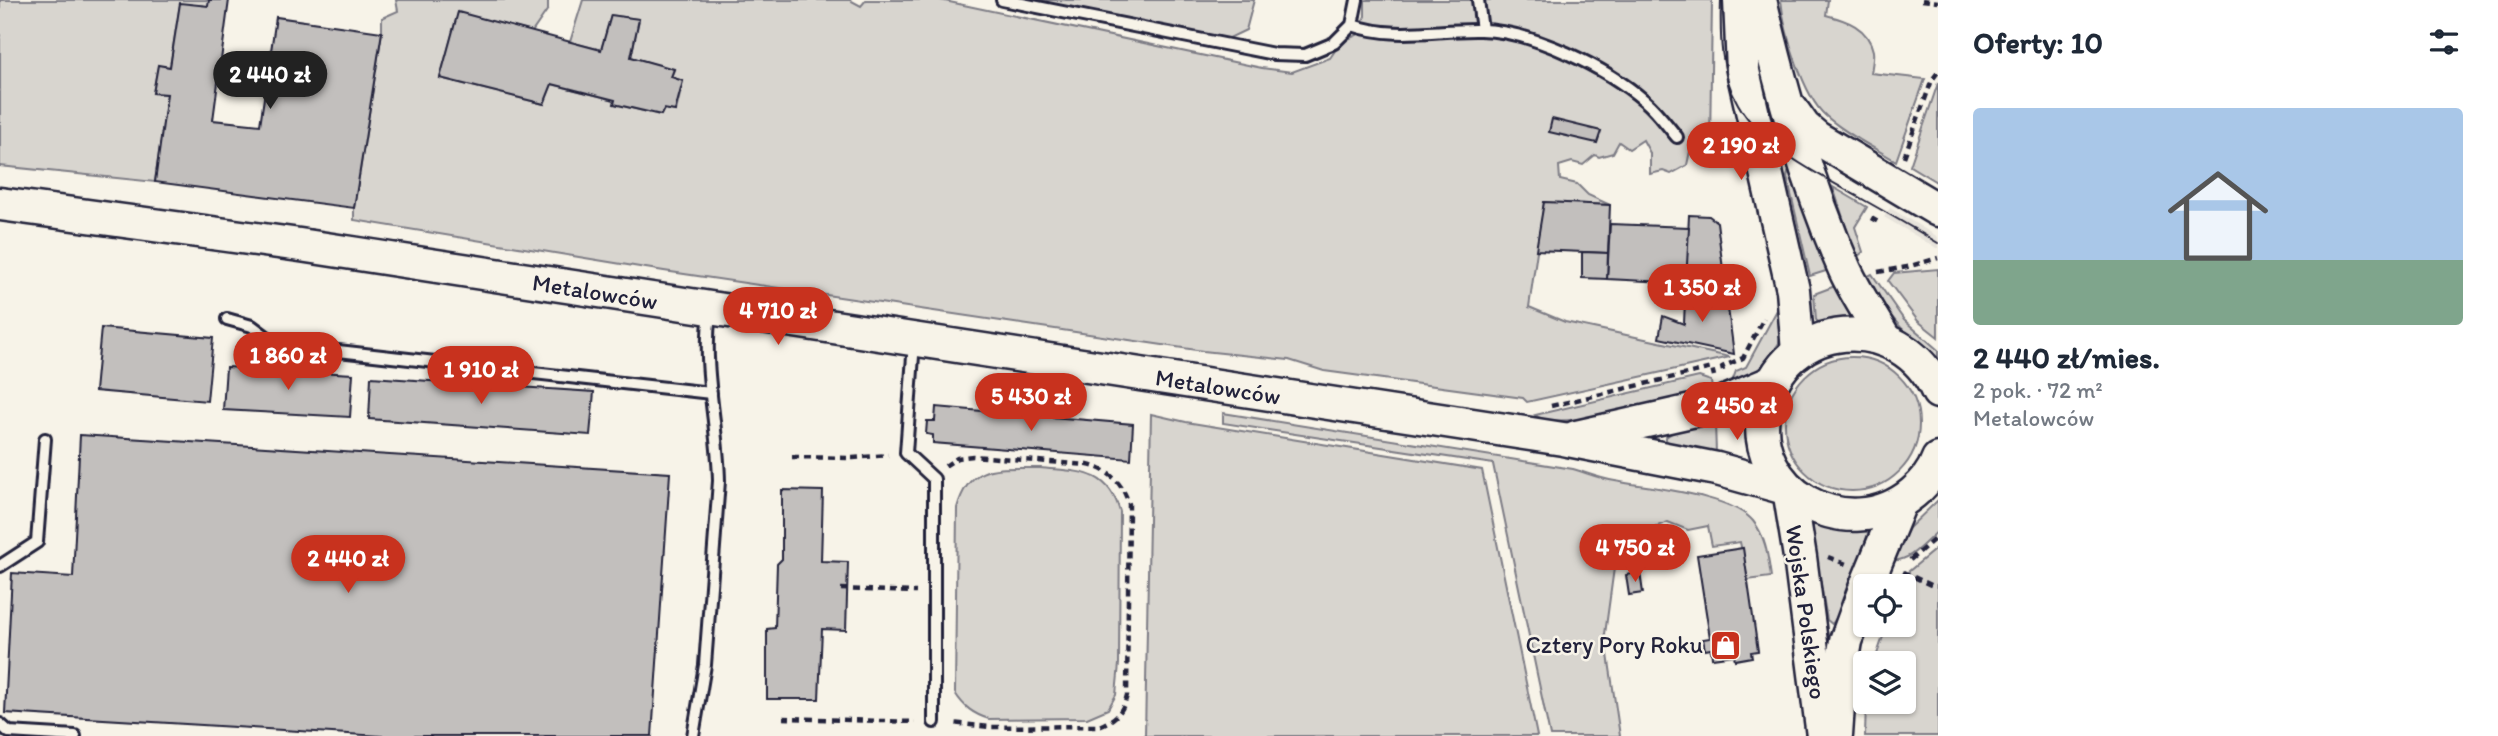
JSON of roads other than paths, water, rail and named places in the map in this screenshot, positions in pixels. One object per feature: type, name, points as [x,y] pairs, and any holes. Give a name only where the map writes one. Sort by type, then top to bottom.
[{"type":"street","points":[[1740,0],[1742,71],[1793,290],[1798,352]]},
{"type":"street","points":[[1760,0],[1782,90],[1805,165],[1846,272],[1885,340]]},
{"type":"street","points":[[1782,90],[1804,127],[1817,138],[1938,210]]},
{"type":"street","name":"Metalowców","points":[[0,204],[259,239],[1563,439],[1717,469],[1788,489]]},
{"type":"street","points":[[1925,481],[1872,514],[1842,515],[1813,507],[1788,489],[1772,466],[1763,438],[1763,410],[1773,382],[1798,352],[1827,337],[1846,334],[1866,334],[1904,349],[1920,362],[1936,384]]},
{"type":"street","points":[[1563,439],[1718,405],[1773,382]]},
{"type":"street","name":"Wojska Polskiego","points":[[1873,574],[1925,481]]},
{"type":"street","name":"Wojska Polskiego","points":[[1788,489],[1824,736]]},
{"type":"street","name":"Wojska Polskiego","points":[[1835,736],[1840,676],[1846,641],[1853,622]]},
{"type":"lane","points":[[1002,0],[1274,54],[1305,55],[1334,43],[1352,25],[1357,0]]},
{"type":"lane","points":[[1478,0],[1482,30]]},
{"type":"lane","points":[[1352,25],[1374,33],[1400,35],[1482,30],[1520,34],[1593,66],[1626,85],[1648,103],[1677,137]]},
{"type":"lane","points":[[693,736],[708,638],[719,481],[719,458],[707,355],[710,310]]},
{"type":"lane","points":[[227,320],[252,326],[276,344],[711,393]]},
{"type":"lane","points":[[914,341],[906,453],[934,479],[934,722]]},
{"type":"lane","points":[[0,566],[37,542],[46,439]]},
{"type":"lane","points":[[0,724],[9,732],[75,736]]},
{"type":"tram line","points":[[1721,0],[1724,67],[1732,92],[1749,120],[1763,135],[1795,160],[1938,243]]},
{"type":"place","name":"Cztery Pory Roku","points":[[1726,645]]}]
